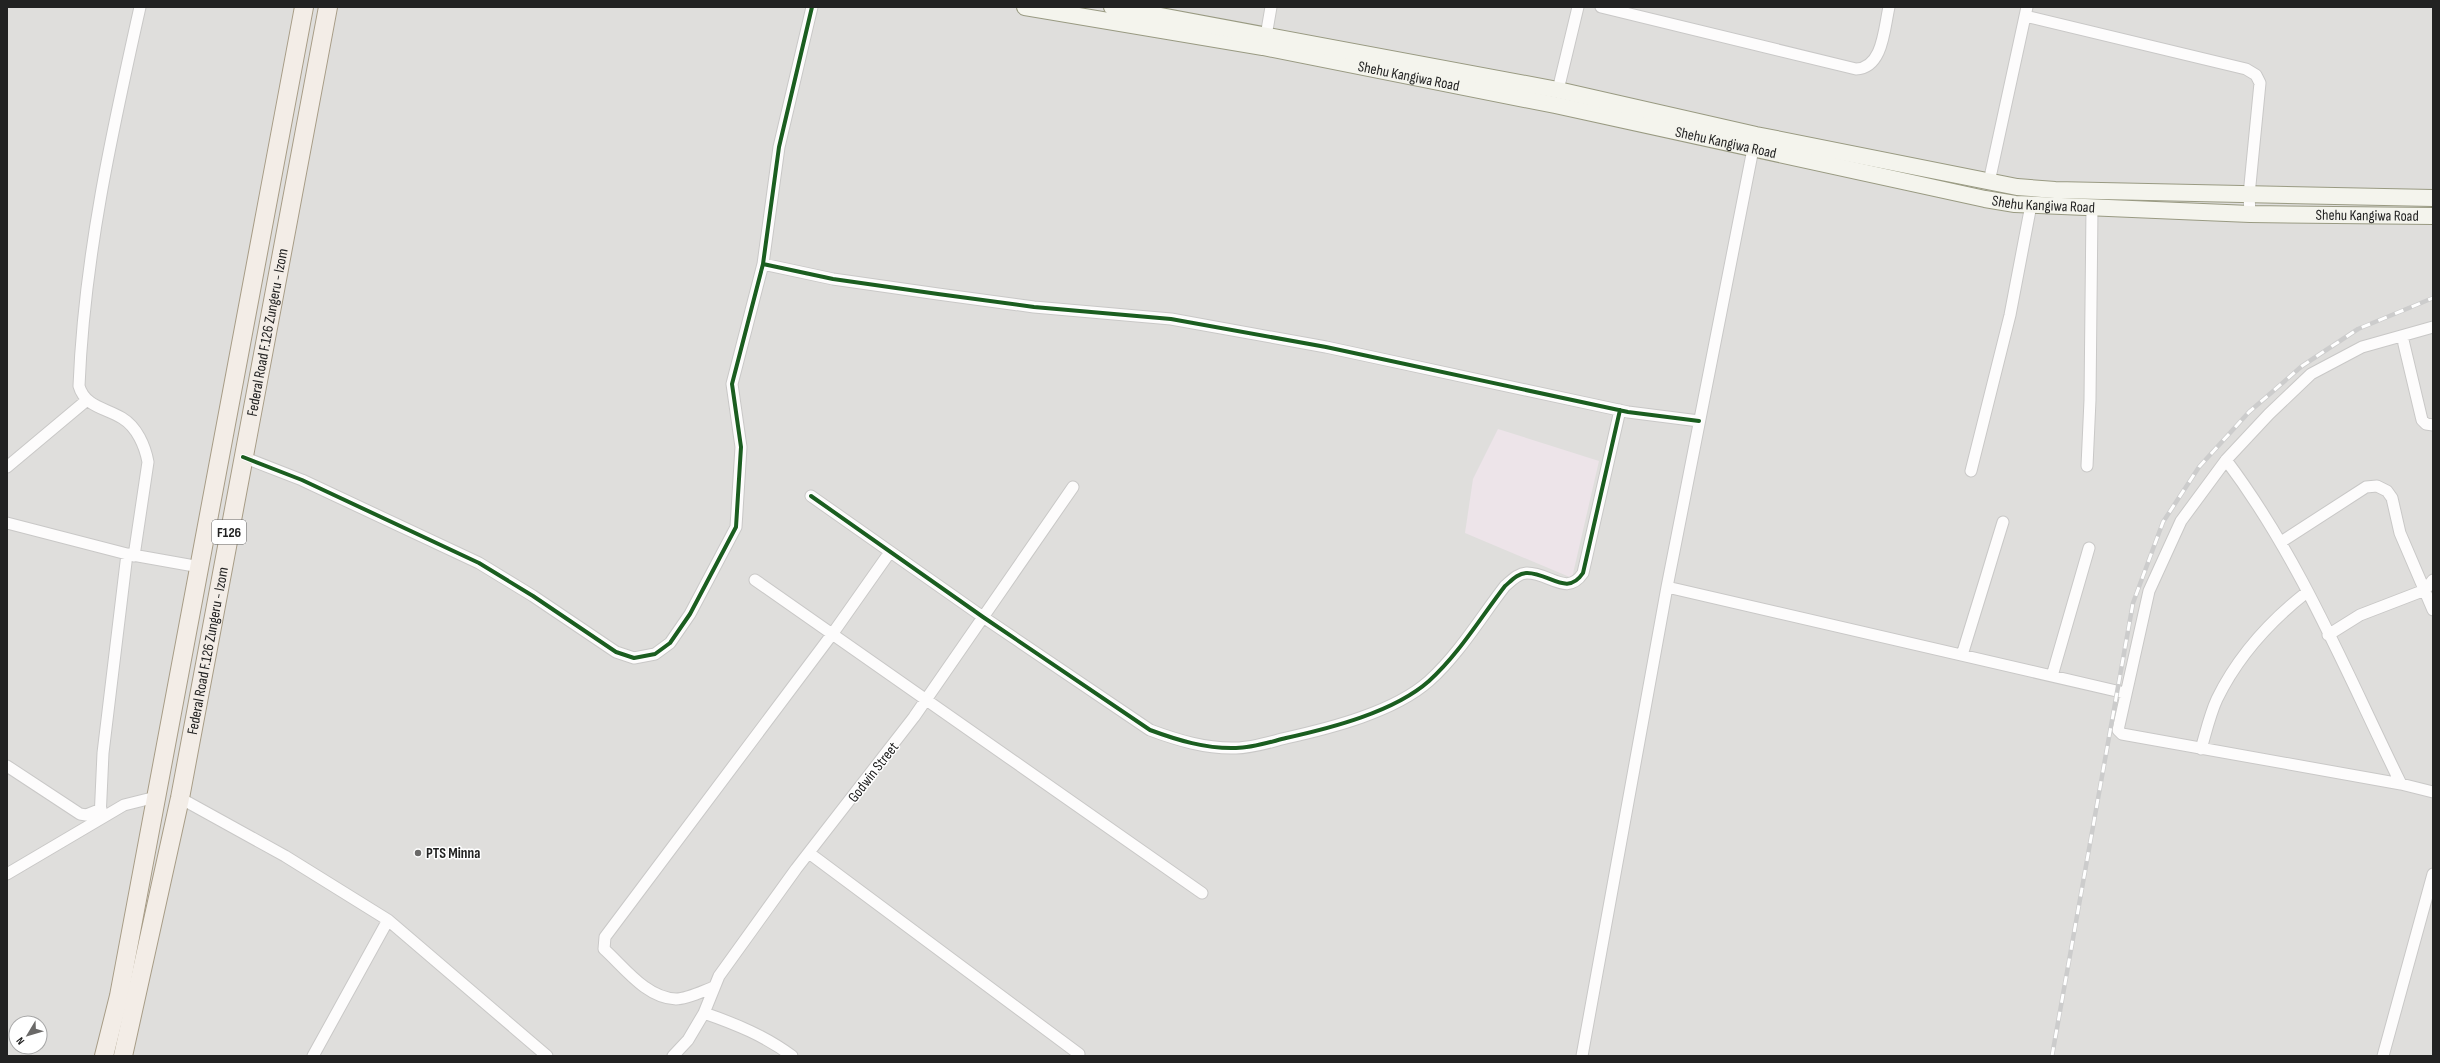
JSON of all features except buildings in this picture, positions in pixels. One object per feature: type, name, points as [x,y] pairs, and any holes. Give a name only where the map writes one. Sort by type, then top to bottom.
[{"type":"main road","name":"Federal Road F.126 Zungeru - Izom","points":[[104,1056],[118,996],[200,567],[304,7]]},
{"type":"main road","name":"Federal Road F.126 Zungeru - Izom","points":[[123,1056],[180,798],[328,7]]},
{"type":"main road","name":"Shehu Kangiwa Road","points":[[1025,7],[1278,50],[1555,105],[1986,199],[2032,205],[2092,208],[2250,214],[2433,216]]},
{"type":"main road","name":"Shehu Kangiwa Road","points":[[1112,7],[1558,90],[1756,135],[1988,182],[2055,190],[2433,198]]},
{"type":"main road","points":[[252,290],[274,293]]},
{"type":"street","points":[[100,814],[103,753],[131,555],[148,462],[146,450],[139,436],[123,418],[86,400],[79,386],[89,260],[119,100],[140,7]]},
{"type":"street","points":[[243,457],[302,480],[479,563],[533,596],[616,652],[634,658],[655,654],[670,643],[690,614],[736,527],[741,448],[732,384],[763,264],[779,147],[812,7]]},
{"type":"street","points":[[1266,36],[1271,7]]},
{"type":"street","points":[[1558,90],[1578,7]]},
{"type":"street","points":[[1601,7],[1856,69],[1864,68],[1872,63],[1878,55],[1889,7]]},
{"type":"street","points":[[1988,182],[2026,12],[2246,69],[2256,75],[2260,83],[2249,195],[2250,214]]},
{"type":"street","points":[[1582,1056],[1667,587],[1753,149]]},
{"type":"street","points":[[1971,471],[2010,315],[2032,205]]},
{"type":"street","points":[[2087,466],[2090,400],[2092,208]]},
{"type":"street","points":[[763,264],[833,278],[975,299],[1170,319],[1326,347],[1620,410],[1699,421]]},
{"type":"street","points":[[2433,327],[2362,347],[2312,374],[2269,414],[2226,460],[2180,522],[2149,591],[2125,693],[2118,730],[2122,734],[2401,784],[2433,792]]},
{"type":"street","points":[[2399,337],[2402,340],[2413,375],[2422,420],[2426,424],[2433,425]]},
{"type":"street","points":[[7,467],[86,400]]},
{"type":"street","points":[[811,496],[983,617],[1150,730],[1175,739],[1204,745],[1236,748],[1326,729],[1368,715],[1408,695],[1428,681],[1450,658],[1506,586],[1516,577],[1526,573],[1569,585],[1577,583],[1584,573],[1620,410]]},
{"type":"street","points":[[2226,460],[2255,499],[2281,542],[2401,784]]},
{"type":"street","points":[[2281,542],[2366,487],[2377,486],[2387,491],[2392,498],[2400,533],[2433,610]]},
{"type":"street","name":"Godwin Street","points":[[673,1056],[688,1040],[704,1013],[714,987],[809,853],[886,756],[927,699],[1073,487]]},
{"type":"street","points":[[1962,655],[2003,522]]},
{"type":"street","points":[[7,523],[131,555],[200,567]]},
{"type":"street","points":[[2052,676],[2089,548]]},
{"type":"street","points":[[714,987],[675,999],[656,994],[645,987],[604,949],[604,937],[833,633],[890,552]]},
{"type":"street","points":[[756,580],[1202,893]]},
{"type":"street","points":[[2328,635],[2360,615],[2425,590],[2433,580]]},
{"type":"street","points":[[1667,587],[2125,693]]},
{"type":"street","points":[[2201,749],[2217,700],[2229,677],[2254,642],[2280,612],[2307,592]]},
{"type":"street","points":[[7,766],[80,814],[100,814]]},
{"type":"street","points":[[7,874],[100,814],[124,805],[156,797]]},
{"type":"street","points":[[180,798],[285,856],[388,920],[547,1056]]},
{"type":"street","points":[[809,853],[1079,1054]]},
{"type":"street","points":[[2383,1056],[2433,874]]},
{"type":"street","points":[[313,1056],[388,920]]},
{"type":"street","points":[[704,1013],[741,1026],[774,1043],[792,1056]]},
{"type":"shaded area","points":[[7,7],[2433,7],[2433,1056],[7,1056]]},
{"type":"shaded area","points":[[1498,429],[1599,461],[1572,578],[1465,533],[1473,479]]},
{"type":"railway","points":[[2052,1056],[2133,603],[2163,522],[2199,467],[2249,412],[2302,366],[2358,329],[2433,298]]},
{"type":"cycle path","points":[[243,457],[302,480],[479,563],[533,596],[616,652],[634,658],[655,654],[670,643],[690,614],[736,527],[741,447],[732,384],[763,264],[779,147],[812,7]]},
{"type":"cycle path","points":[[763,264],[833,279],[1034,307],[1171,319],[1326,347],[1628,412],[1699,421]]},
{"type":"cycle path","points":[[811,496],[983,617],[1150,730],[1203,745],[1225,748],[1242,748],[1342,724],[1380,710],[1415,692],[1429,681],[1450,659],[1505,586],[1518,576],[1524,573],[1535,574],[1564,584],[1577,580],[1583,573],[1620,410]]},
{"type":"place","name":"PTS Minna","points":[[418,853]]}]
